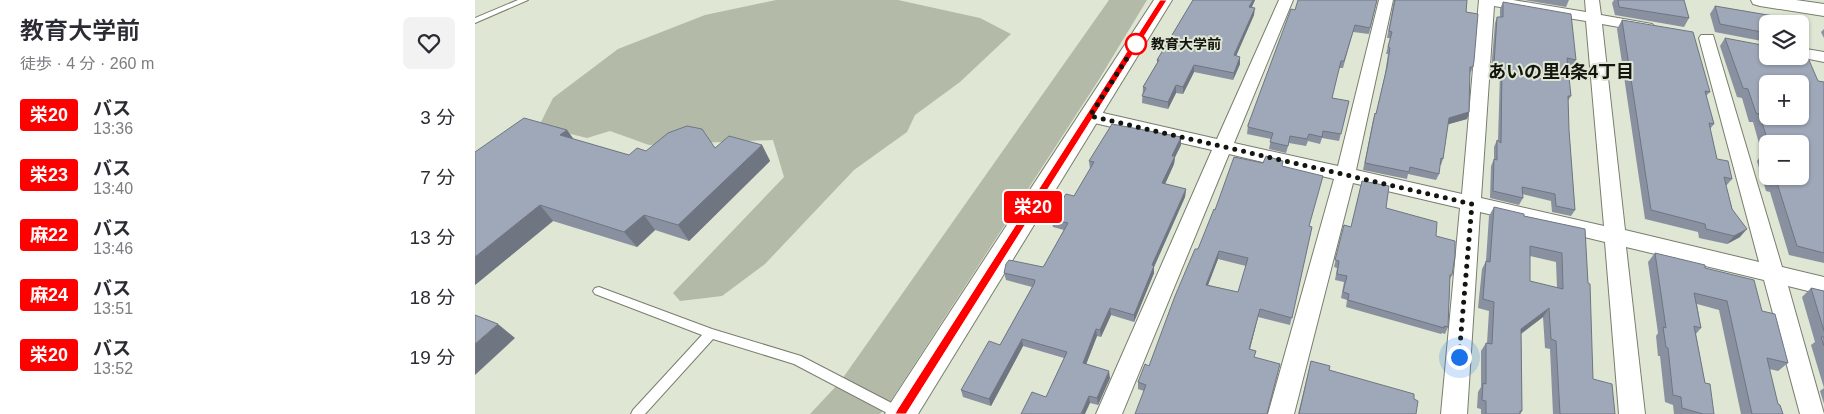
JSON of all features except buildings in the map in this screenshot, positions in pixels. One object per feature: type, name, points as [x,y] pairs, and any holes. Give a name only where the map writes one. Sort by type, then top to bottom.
[{"type":"street","points":[[901,414],[1163,0]]},
{"type":"street","points":[[1109,414],[1286,0]]},
{"type":"street","points":[[1281,414],[1345,175],[1386,0]]},
{"type":"street","points":[[1454,414],[1487,0],[1593,9],[1660,29]]},
{"type":"street","points":[[1760,0],[1824,10]]},
{"type":"street","points":[[1593,9],[1632,414]]},
{"type":"street","points":[[1707,38],[1813,414]]},
{"type":"street","points":[[1809,56],[1822,60]]},
{"type":"street","points":[[1090,116],[1615,236],[1824,286]]},
{"type":"lane","points":[[475,21],[524,0]]},
{"type":"lane","points":[[599,291],[711,333],[797,360],[901,414]]},
{"type":"lane","points":[[637,414],[711,333]]},
{"type":"green space","points":[[776,0],[898,0],[980,18],[1011,34],[960,82],[915,115],[907,132],[854,170],[765,264],[722,296],[680,301],[673,293],[784,177],[773,140],[649,145],[610,131],[587,138],[539,126],[553,98],[618,49],[705,15]]},
{"type":"green space","points":[[1109,0],[1147,0],[1098,81],[890,402],[880,414],[810,414],[840,382]]},
{"type":"bus line","name":"栄20","points":[[901,414],[975,300],[1163,0]]},
{"type":"place","name":"教育大学前","points":[[1136,44]]},
{"type":"district","name":"あいの里4条4丁目","points":[[1561,72]]},
{"type":"route","points":[[1136,44],[1090,116],[1472,204],[1459,357]]}]
